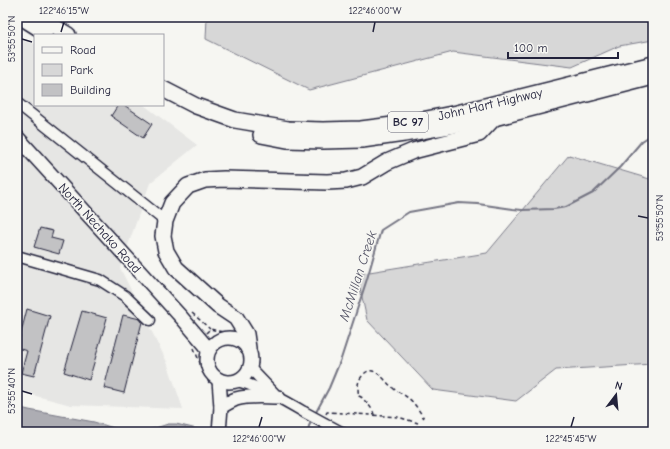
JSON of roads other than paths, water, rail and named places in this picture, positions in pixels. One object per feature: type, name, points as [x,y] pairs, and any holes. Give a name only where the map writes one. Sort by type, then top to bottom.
[{"type":"highway","points":[[21,17],[48,34]]},
{"type":"highway","points":[[38,17],[66,34]]},
{"type":"highway","name":"John Hart Highway","points":[[164,90],[196,106],[235,120],[288,129],[361,129],[401,124],[457,113],[653,64]]},
{"type":"highway","name":"John Hart Highway","points":[[164,101],[193,116],[233,129],[287,140],[362,140],[494,118],[653,77]]},
{"type":"highway","points":[[248,348],[246,334],[236,318],[218,306],[176,268],[166,251],[163,236],[165,221],[172,204],[188,186],[205,180],[224,178],[327,182],[346,181],[362,177],[387,162],[413,151],[479,134],[494,118]]},
{"type":"main road","name":"North Nechako Road","points":[[17,137],[182,318],[206,346],[208,351]]},
{"type":"main road","name":"North Nechako Road","points":[[182,318],[217,340]]},
{"type":"main road","points":[[231,337],[244,342],[248,348],[252,361],[250,368],[242,378],[230,382],[219,380],[210,372],[207,366],[208,351],[217,340],[231,337]]},
{"type":"main road","points":[[219,380],[221,413],[219,432]]},
{"type":"main road","points":[[221,413],[231,388],[236,381]]},
{"type":"main road","points":[[221,413],[235,399],[253,396],[278,397]]},
{"type":"street","points":[[17,103],[165,221]]},
{"type":"street","points":[[17,256],[100,280],[124,296],[150,320]]},
{"type":"street","points":[[250,368],[278,397]]},
{"type":"street","points":[[236,381],[278,397],[304,412],[325,421],[341,432]]},
{"type":"waterway","name":"McMillan Creek","points":[[315,414],[329,388],[341,359],[381,230],[409,212],[459,203],[522,210],[566,207],[593,193],[620,167],[642,141],[653,134]]},
{"type":"waterway","name":"McMillan Creek","points":[[308,432],[312,420]]}]
